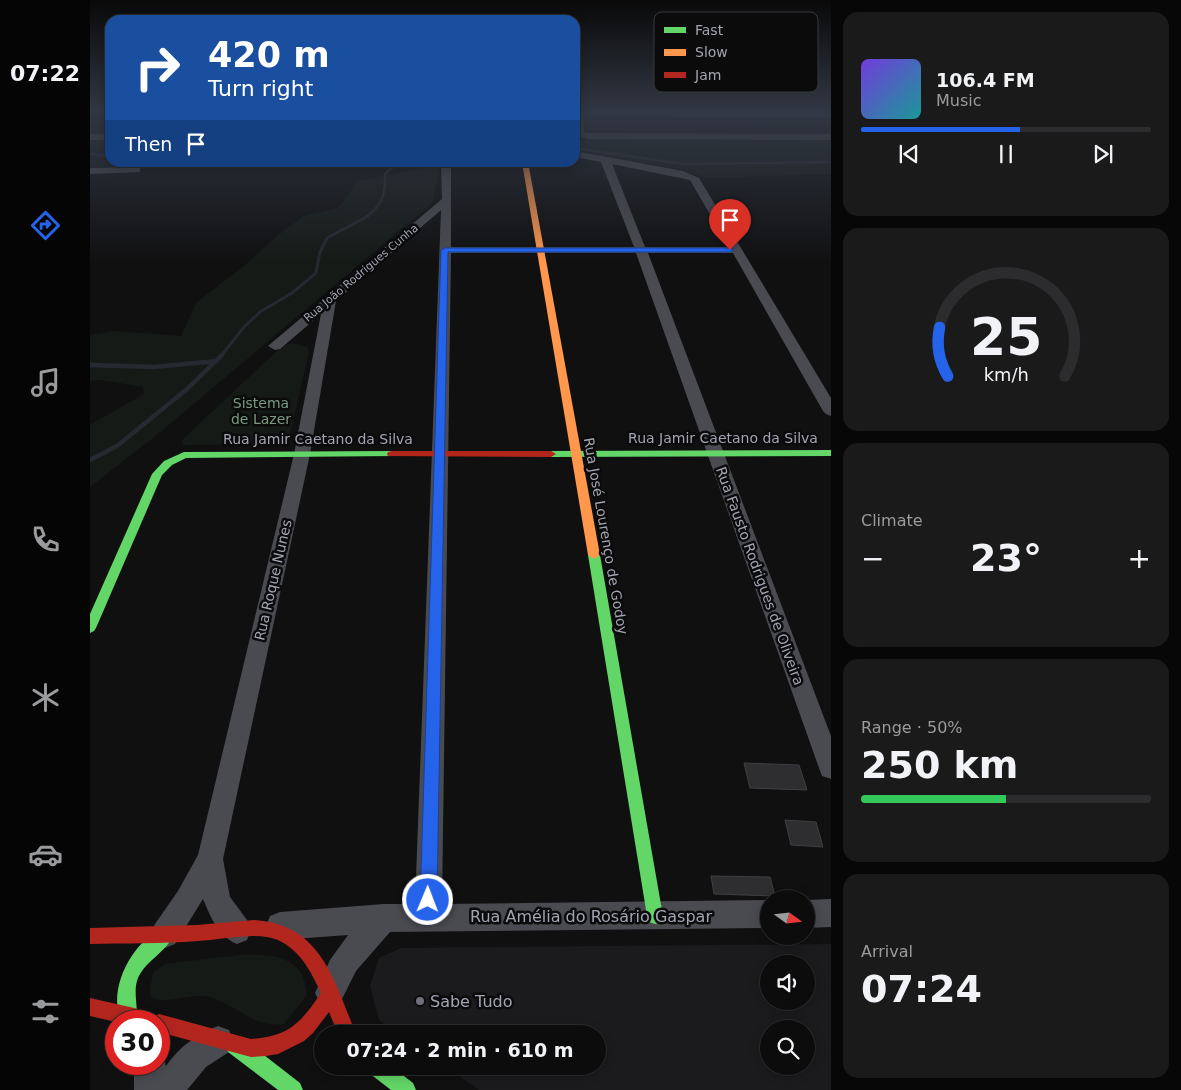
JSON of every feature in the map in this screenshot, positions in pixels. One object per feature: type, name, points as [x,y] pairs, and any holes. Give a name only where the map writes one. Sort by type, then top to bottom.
[{"type":"street","name":"Rua Fausto Rodrigues de Oliveira","points":[[606,161],[641,250],[831,768]]},
{"type":"street","points":[[614,161],[694,178],[831,411]]},
{"type":"street","points":[[428,917],[447,200],[446,167]]},
{"type":"street","name":"Rua José Lourenço de Godoy","points":[[526,167],[577,453],[655,916]]},
{"type":"street","points":[[90,184],[104,170]]},
{"type":"street","points":[[90,171],[137,170]]},
{"type":"street","name":"Rua João Rodrigues Cunha","points":[[275,346],[447,200]]},
{"type":"street","points":[[411,231],[430,230],[445,242],[541,250],[738,250]]},
{"type":"street","name":"Rua Roque Nunes","points":[[128,1010],[125,1006],[126,988],[134,965],[145,951],[165,934],[181,913],[210,859],[302,454],[330,299]]},
{"type":"street","name":"Rua Jamir Caetano da Silva","points":[[90,628],[156,474],[168,462],[184,455],[831,453]]},
{"type":"street","name":"Rua Roque Nunes","points":[[210,859],[211,879],[224,916],[249,929]]},
{"type":"street","points":[[815,914],[831,913]]},
{"type":"street","name":"Rua Amélia do Rosário Gaspar","points":[[249,929],[384,918],[760,914]]},
{"type":"street","points":[[170,1026],[264,1049],[283,1046],[308,1026],[329,996],[336,976],[346,957],[384,918]]},
{"type":"street","points":[[90,936],[249,929],[280,933],[297,942],[310,954],[321,972],[341,1025]]},
{"type":"street","points":[[90,1007],[105,1011]]},
{"type":"street","points":[[169,1090],[191,1057],[202,1048],[226,1041]]},
{"type":"street","points":[[226,1041],[292,1090]]},
{"type":"street","points":[[150,1075],[150,1090]]},
{"type":"street","points":[[387,1075],[406,1090]]},
{"type":"shaded area","points":[[831,944],[831,1090],[479,1090],[458,1075],[606,1075],[606,1025],[386,1025],[379,1020],[370,986],[379,958],[401,948]]},
{"type":"green space","points":[[90,161],[105,161],[105,167],[90,167]]},
{"type":"green space","points":[[633,161],[831,161],[831,174],[708,178],[686,170]]},
{"type":"green space","points":[[426,167],[440,167],[432,203],[158,434],[90,487],[90,425],[144,394],[143,387],[101,380],[90,381],[90,335],[115,331],[181,336],[196,303],[245,265],[278,235],[304,216],[338,208],[358,181]]},
{"type":"green space","name":"Sistema de Lazer","points":[[291,343],[307,347],[309,353],[289,438],[281,444],[184,445],[182,443],[183,439],[280,348]]},
{"type":"green space","points":[[240,955],[275,957],[285,960],[300,972],[305,982],[307,995],[284,1024],[264,1023],[255,1020],[222,1002],[205,996],[166,1000],[151,997],[150,989],[153,973],[165,964]]},
{"type":"building","points":[[744,763],[799,765],[807,790],[750,788]]},
{"type":"building","points":[[785,820],[816,822],[823,847],[791,845]]},
{"type":"building","points":[[711,876],[770,877],[773,890],[760,890],[760,896],[714,894]]},
{"type":"waterway","points":[[661,161],[682,164],[831,162]]},
{"type":"waterway","points":[[366,217],[379,204],[384,193],[385,174],[393,167]]},
{"type":"waterway","points":[[221,356],[244,327],[260,312],[292,293],[316,273],[320,252],[327,238],[368,216]]},
{"type":"waterway","points":[[216,361],[221,356]]},
{"type":"waterway","points":[[90,365],[154,367],[216,361]]},
{"type":"waterway","points":[[90,460],[117,446],[187,389],[216,361]]},
{"type":"traffic: fast","points":[[551,454],[831,453]]},
{"type":"traffic: fast","points":[[90,628],[157,474],[168,463],[184,455],[392,454]]},
{"type":"traffic: fast","points":[[594,555],[655,916]]},
{"type":"traffic: fast","points":[[127,1010],[126,991],[133,970],[146,952],[165,935]]},
{"type":"traffic: fast","points":[[235,1045],[293,1090]]},
{"type":"traffic: fast","points":[[387,1075],[406,1090]]},
{"type":"traffic: slow","points":[[526,167],[594,555]]},
{"type":"traffic: jam","points":[[392,454],[551,454]]},
{"type":"traffic: jam","points":[[90,936],[197,933],[254,928],[282,933],[301,945],[317,964],[343,1025]]},
{"type":"traffic: jam","points":[[170,1026],[251,1048],[278,1045],[289,1040],[306,1027],[329,996]]},
{"type":"traffic: jam","points":[[90,1007],[105,1010]]},
{"type":"place","name":"Sabe Tudo","points":[[420,1001]]},
{"type":"route","points":[[428,900],[445,250],[730,250]]}]
